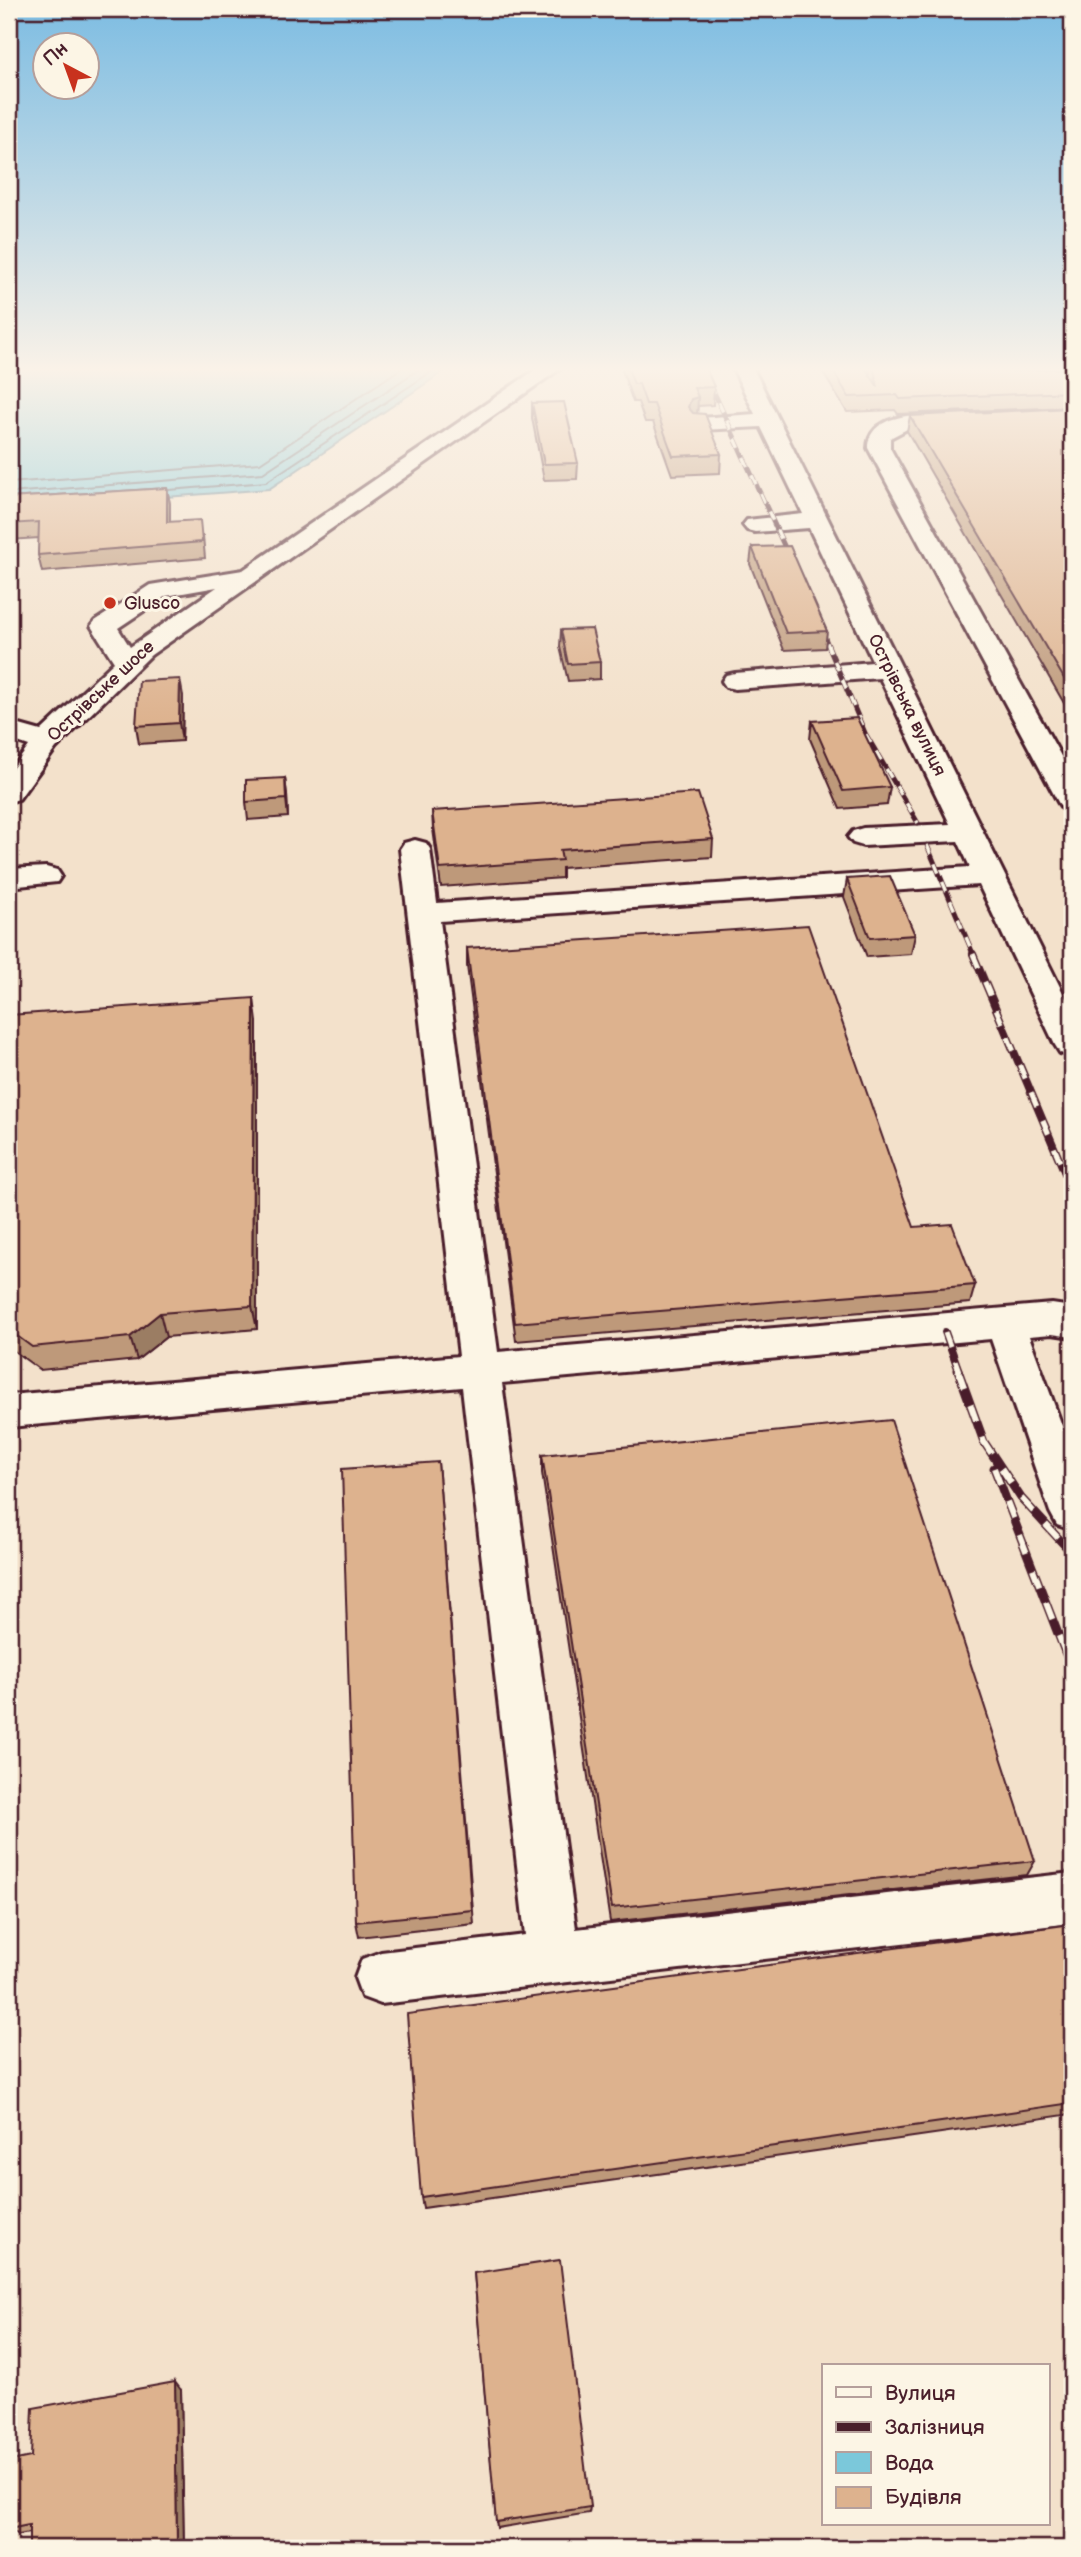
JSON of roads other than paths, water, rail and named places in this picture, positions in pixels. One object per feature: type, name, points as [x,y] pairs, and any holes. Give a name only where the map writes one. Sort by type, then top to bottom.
[{"type":"street","name":"Острівське шосе","points":[[9,793],[46,742],[127,662],[247,575],[379,485]]},
{"type":"street","name":"Острівська вулиця","points":[[800,485],[1072,1045]]},
{"type":"street","points":[[899,485],[1072,802]]},
{"type":"street","points":[[755,525],[817,520]]},
{"type":"street","points":[[127,662],[104,626],[159,590],[247,575]]},
{"type":"street","points":[[735,681],[890,669]]},
{"type":"street","points":[[9,730],[46,742]]},
{"type":"street","points":[[863,837],[968,831]]},
{"type":"street","points":[[415,849],[554,1957]]},
{"type":"street","points":[[423,912],[989,875]]},
{"type":"street","points":[[9,878],[47,876]]},
{"type":"street","points":[[9,1411],[1052,1319],[1072,1322]]},
{"type":"street","points":[[1005,1323],[1072,1512]]},
{"type":"street","points":[[381,1978],[1072,1898]]},
{"type":"water","points":[[9,485],[274,485],[269,489],[9,509]]},
{"type":"railway","points":[[757,485],[792,563]]},
{"type":"railway","points":[[819,624],[865,733],[918,823]]},
{"type":"railway","points":[[927,845],[974,956]]},
{"type":"railway","points":[[973,954],[1072,1190]]},
{"type":"railway","points":[[945,1332],[959,1371]]},
{"type":"railway","points":[[958,1370],[984,1442],[1021,1498],[1072,1553]]},
{"type":"railway","points":[[994,1468],[1072,1670]]},
{"type":"place","name":"Glusco","points":[[110,603]]}]
